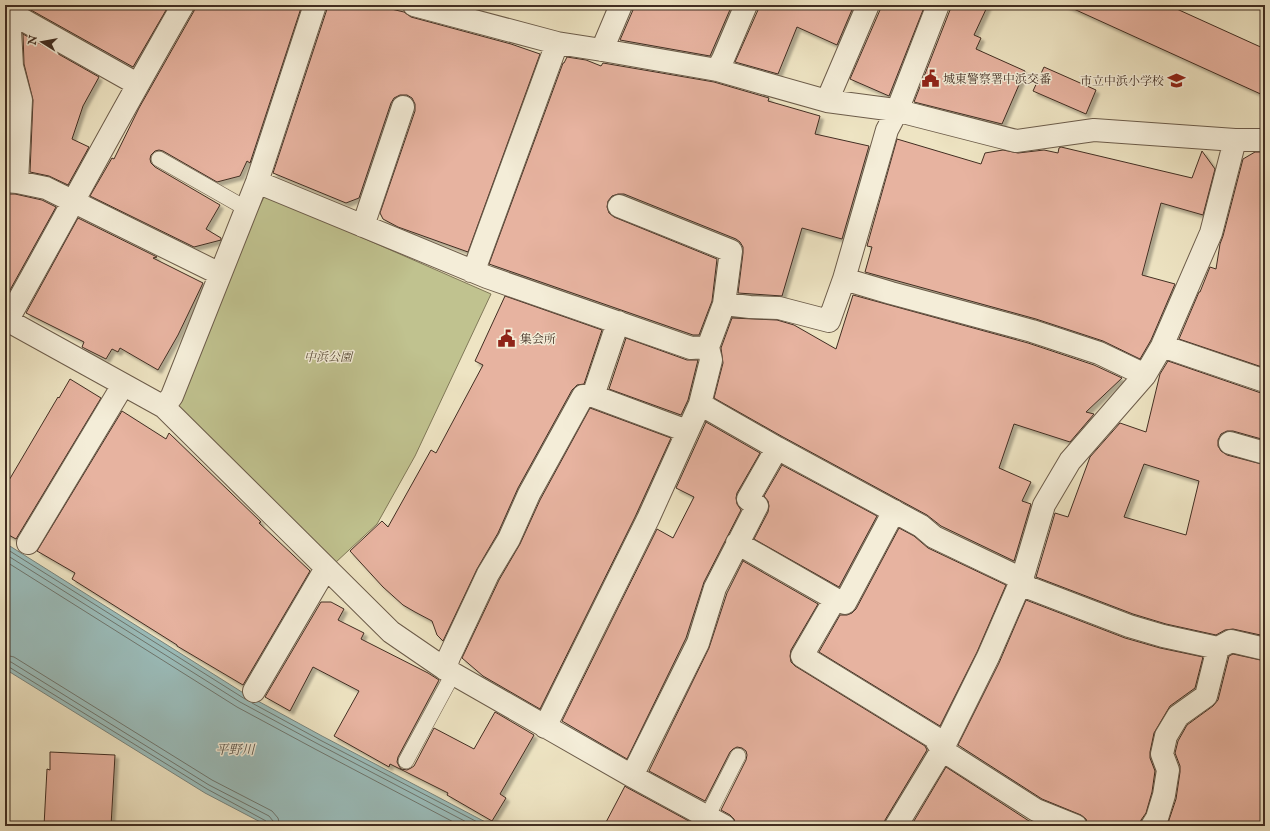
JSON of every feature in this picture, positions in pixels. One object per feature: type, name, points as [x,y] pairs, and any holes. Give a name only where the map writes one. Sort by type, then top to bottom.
[{"type":"street","points":[[183,5],[137,84],[74,202],[6,320],[164,408],[391,632],[449,672],[716,822]]},
{"type":"street","points":[[164,408],[172,396],[257,182],[315,5]]},
{"type":"street","points":[[414,5],[475,12],[557,43],[717,70],[827,101],[895,110],[1016,141],[1094,130],[1235,140],[1265,140]]},
{"type":"street","points":[[602,50],[621,5]]},
{"type":"street","points":[[717,70],[746,5]]},
{"type":"street","points":[[827,101],[868,5]]},
{"type":"street","points":[[724,304],[779,308],[829,322],[844,279],[887,130],[938,5]]},
{"type":"street","points":[[8,8],[137,84]]},
{"type":"street","points":[[8,8],[12,66],[21,100],[11,181],[46,188],[220,274]]},
{"type":"street","points":[[471,271],[477,262],[557,43]]},
{"type":"street","points":[[363,226],[403,107]]},
{"type":"street","points":[[896,826],[942,750],[988,657],[1022,579],[1044,505],[1070,461],[1145,375],[1162,346],[1211,233],[1235,140]]},
{"type":"street","points":[[257,182],[487,277],[691,348],[708,347]]},
{"type":"street","points":[[545,727],[648,519],[700,404],[711,360],[708,347],[724,304],[731,251],[620,206]]},
{"type":"street","points":[[844,279],[1032,331],[1099,353],[1145,375]]},
{"type":"street","points":[[593,396],[618,322]]},
{"type":"street","points":[[1162,346],[1265,381]]},
{"type":"street","points":[[28,543],[124,385]]},
{"type":"street","points":[[449,672],[450,657],[488,574],[509,539],[529,494],[583,396],[593,396],[687,431]]},
{"type":"street","points":[[700,404],[777,448],[921,526],[934,537],[1022,579],[1027,587],[1128,626],[1163,636],[1218,648],[1230,641],[1265,649]]},
{"type":"street","points":[[1230,444],[1265,453]]},
{"type":"street","points":[[632,776],[698,643],[715,588],[737,543],[758,506],[748,499],[777,448]]},
{"type":"street","points":[[737,543],[835,599],[845,603],[894,511]]},
{"type":"street","points":[[254,691],[326,568]]},
{"type":"street","points":[[835,599],[802,656],[934,737],[942,750],[1036,810],[1076,826]]},
{"type":"street","points":[[1152,826],[1157,818],[1164,796],[1168,770],[1162,754],[1166,736],[1178,716],[1206,696],[1218,648]]},
{"type":"lane","points":[[160,159],[246,209]]},
{"type":"lane","points":[[406,761],[449,672]]},
{"type":"lane","points":[[716,822],[738,756]]},
{"type":"green space","name":"中浜公園","points":[[265,195],[491,294],[415,456],[377,524],[335,563],[178,405],[225,276]]},
{"type":"water","name":"平野川","points":[[5,543],[245,694],[493,826],[268,826],[205,793],[5,669]]},
{"type":"building","points":[[22,5],[169,5],[133,67]]},
{"type":"building","points":[[195,5],[302,5],[250,163],[247,161],[240,176],[217,182],[163,151],[155,151],[151,155],[151,163],[155,167],[220,205],[206,229],[221,238],[221,240],[194,247],[90,196],[112,158],[114,159],[139,108],[194,11]]},
{"type":"building","points":[[327,5],[374,5],[404,12],[411,17],[511,44],[540,54],[468,252],[398,227],[383,219],[380,213],[415,111],[415,104],[412,98],[407,95],[400,95],[394,98],[391,103],[359,198],[346,203],[273,173],[327,9]]},
{"type":"building","points":[[633,5],[732,5],[710,56],[620,40],[633,10]]},
{"type":"building","points":[[758,5],[854,5],[837,45],[797,27],[778,74],[735,62],[758,10]]},
{"type":"building","points":[[880,5],[925,5],[889,96],[850,79],[880,10]]},
{"type":"building","points":[[950,5],[988,5],[974,35],[981,38],[976,49],[1025,71],[1002,124],[914,102],[950,10]]},
{"type":"building","points":[[1065,5],[1168,5],[1265,49],[1265,96]]},
{"type":"building","points":[[23,34],[99,77],[83,106],[72,139],[89,147],[68,185],[49,176],[30,172],[33,100],[24,64]]},
{"type":"building","points":[[567,57],[586,60],[601,66],[603,63],[714,82],[769,98],[768,101],[820,116],[815,134],[869,146],[842,239],[802,228],[782,296],[738,293],[743,253],[743,247],[740,242],[736,239],[624,194],[612,196],[608,201],[607,207],[609,213],[614,217],[717,259],[712,301],[699,335],[693,335],[489,264],[563,63]]},
{"type":"building","points":[[1044,67],[1096,90],[1086,114],[1033,91]]},
{"type":"building","points":[[5,88],[8,101],[5,169]]},
{"type":"building","points":[[897,139],[981,164],[985,153],[1003,150],[1018,153],[1044,150],[1058,153],[1059,148],[1061,147],[1192,178],[1202,151],[1215,169],[1203,215],[1161,203],[1142,275],[1175,284],[1151,340],[1140,359],[1103,341],[1036,319],[865,272],[872,247],[867,246]]},
{"type":"building","points":[[1255,152],[1265,152],[1265,368],[1179,339],[1210,267],[1216,269],[1220,244],[1243,159]]},
{"type":"building","points":[[5,194],[15,194],[42,200],[56,207],[5,299]]},
{"type":"building","points":[[78,218],[157,257],[153,258],[203,283],[178,335],[158,370],[120,348],[118,352],[112,349],[106,359],[82,347],[84,342],[26,313]]},
{"type":"building","points":[[853,295],[1028,343],[1094,365],[1122,378],[1086,412],[1094,414],[1070,442],[1014,424],[999,468],[1031,482],[1022,501],[1031,504],[1014,561],[941,526],[927,515],[714,398],[723,363],[721,348],[732,318],[777,320],[794,325],[836,349]]},
{"type":"building","points":[[505,296],[602,330],[584,384],[577,385],[572,390],[518,488],[498,533],[477,569],[443,641],[437,635],[432,621],[403,605],[383,587],[350,551],[382,521],[388,527],[431,450],[436,453],[483,365],[475,361]]},
{"type":"building","points":[[626,338],[687,360],[698,360],[688,400],[681,415],[609,389]]},
{"type":"building","points":[[1168,361],[1261,393],[1265,393],[1265,440],[1233,431],[1227,431],[1221,434],[1218,440],[1218,446],[1221,451],[1227,455],[1265,465],[1265,636],[1233,629],[1225,630],[1216,635],[1166,624],[1133,614],[1036,577],[1055,513],[1068,517],[1090,457],[1120,423],[1146,432],[1160,374]],"holes":[[[1144,464],[1199,481],[1186,535],[1124,517]]]},
{"type":"building","points":[[70,379],[101,398],[16,539],[5,533],[5,487]]},
{"type":"building","points":[[590,408],[671,438],[635,517],[540,709],[483,676],[462,658],[499,580],[520,544],[540,500]]},
{"type":"building","points":[[122,411],[166,439],[169,433],[261,522],[259,523],[310,571],[243,685],[177,646],[72,579],[75,573],[37,551]]},
{"type":"building","points":[[706,422],[760,453],[737,493],[737,504],[741,510],[704,582],[686,638],[627,759],[562,721],[657,529],[673,538],[694,497],[676,488]]},
{"type":"building","points":[[782,465],[877,516],[839,587],[754,539],[768,512],[768,501],[764,496]]},
{"type":"building","points":[[899,528],[914,536],[928,548],[1006,585],[977,652],[940,726],[819,652],[840,615],[847,615],[856,609]]},
{"type":"building","points":[[743,561],[818,604],[791,650],[791,662],[795,666],[925,746],[927,750],[885,820],[884,826],[736,826],[734,819],[721,810],[746,760],[746,751],[742,748],[737,747],[730,752],[705,801],[649,771],[709,648],[727,593]]},
{"type":"building","points":[[1026,600],[1125,638],[1160,648],[1203,657],[1195,688],[1170,706],[1154,733],[1150,752],[1150,758],[1155,771],[1152,792],[1146,813],[1141,820],[1140,826],[1088,826],[1086,819],[1081,815],[1042,799],[958,745],[999,663]]},
{"type":"building","points":[[321,602],[331,602],[344,609],[338,620],[364,633],[361,639],[439,680],[398,757],[397,762],[401,769],[407,770],[414,766],[434,728],[474,749],[495,712],[534,735],[500,794],[506,798],[492,821],[447,795],[448,793],[390,764],[389,767],[334,736],[359,691],[313,667],[290,711],[265,697]]},
{"type":"building","points":[[1233,654],[1265,661],[1265,826],[1167,826],[1176,799],[1180,772],[1180,766],[1175,753],[1178,741],[1187,725],[1213,706],[1218,700],[1229,656]]},
{"type":"building","points":[[50,752],[115,755],[111,826],[44,826],[47,769],[50,770]]},
{"type":"building","points":[[946,767],[1029,821],[1042,826],[911,826]]},
{"type":"building","points":[[625,786],[626,787],[698,826],[604,826]]},
{"type":"place","name":"城東警察署中浜交番","points":[[930,79]]},
{"type":"place","name":"市立中浜小学校","points":[[1177,81]]},
{"type":"place","name":"集会所","points":[[507,339]]}]
